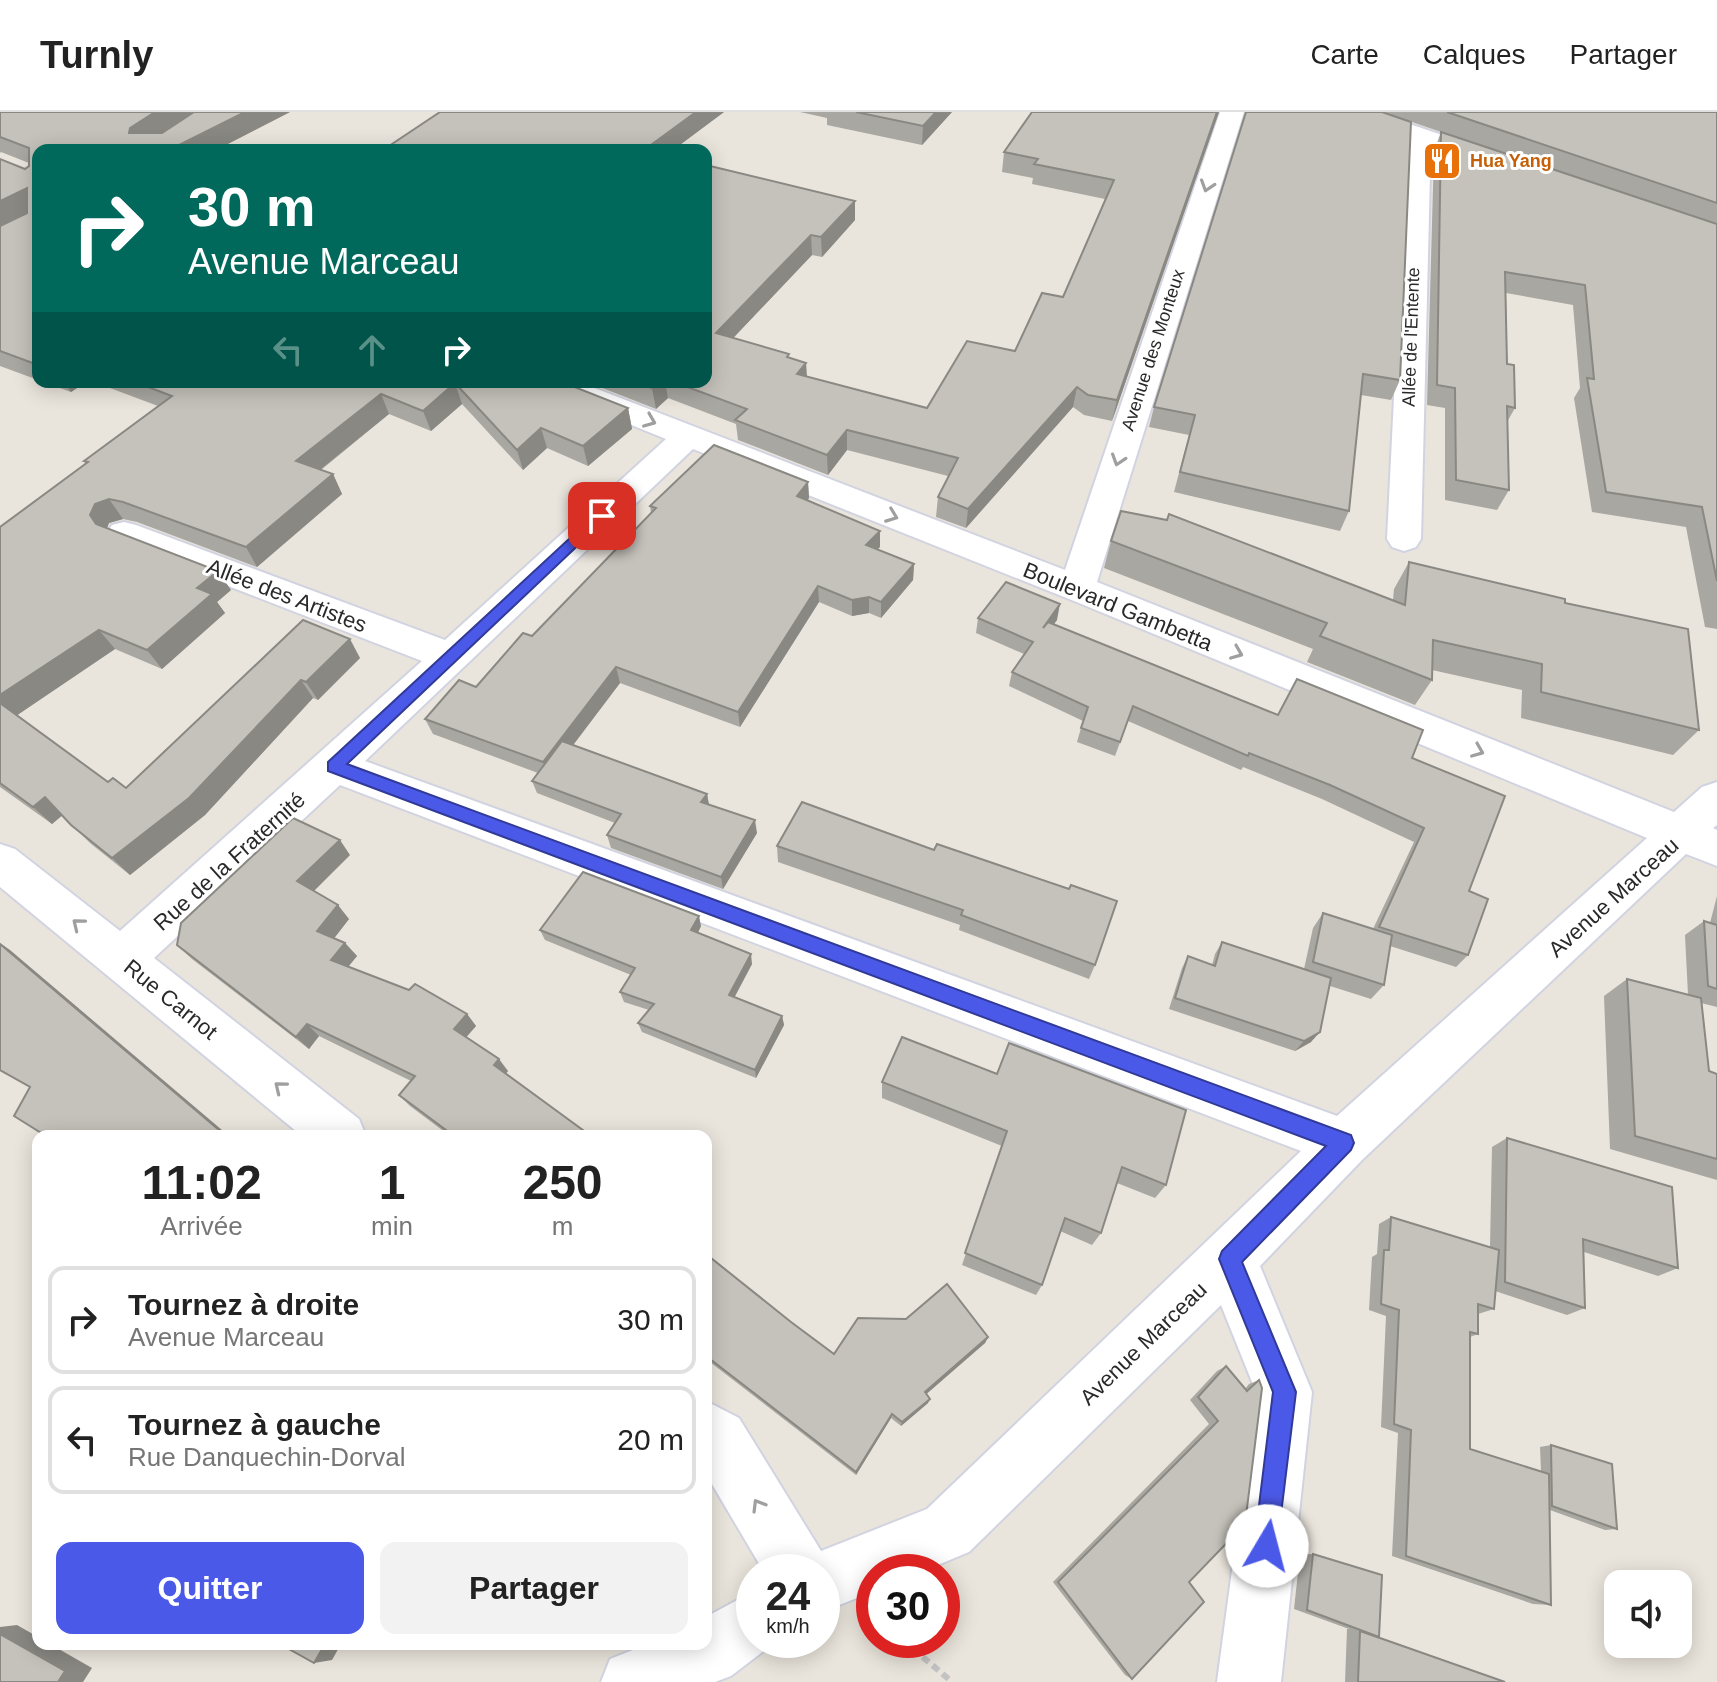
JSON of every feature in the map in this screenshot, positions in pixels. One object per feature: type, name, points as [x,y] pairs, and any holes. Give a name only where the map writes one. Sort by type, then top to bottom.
[{"type":"street","name":"Avenue des Monteux","points":[[1077,589],[1232,112]]},
{"type":"street","points":[[1351,112],[1523,170]]},
{"type":"street","name":"Allée de l'Entente","points":[[1404,539],[1419,134]]},
{"type":"street","name":"Boulevard Gambetta","points":[[566,388],[1077,589],[1705,827]]},
{"type":"street","name":"Rue de la Fraternité","points":[[121,959],[334,766],[688,436]]},
{"type":"street","name":"Allée des Artistes","points":[[124,533],[450,657]]},
{"type":"street","points":[[334,766],[1344,1143]]},
{"type":"street","name":"Avenue Marceau","points":[[840,1574],[948,1531],[1230,1259],[1344,1143],[1705,827]]},
{"type":"street","name":"Rue Carnot","points":[[0,862],[334,1130]]},
{"type":"street","points":[[1230,1259],[1284,1392],[1249,1682]]},
{"type":"street","points":[[712,1434],[718,1439],[788,1554]]},
{"type":"street","points":[[633,1682],[708,1653],[736,1634]]},
{"type":"path","points":[[924,1658],[952,1682]]},
{"type":"building","points":[[0,112],[155,112],[130,128],[129,133],[162,133],[194,112],[245,112],[181,144],[32,144],[32,363],[0,351],[0,226],[27,213],[27,188],[0,201],[0,159],[25,169],[29,166],[29,148],[0,137]]},
{"type":"building","points":[[440,112],[696,112],[652,144],[392,144]]},
{"type":"building","points":[[856,112],[936,112],[923,126]]},
{"type":"building","points":[[1032,112],[1217,112],[1117,400],[1088,395],[1077,387],[968,509],[938,497],[958,458],[847,430],[827,455],[735,420],[747,409],[690,388],[712,388],[712,166],[855,201],[821,237],[811,235],[716,333],[789,354],[787,357],[806,363],[797,374],[927,408],[967,341],[1015,351],[1042,293],[1063,297],[1114,180],[1034,164],[1038,159],[1004,152]]},
{"type":"building","points":[[1246,112],[1382,112],[1411,122],[1400,380],[1363,374],[1349,511],[1180,472],[1195,415],[1154,407]]},
{"type":"building","points":[[1447,112],[1717,112],[1717,203]]},
{"type":"building","points":[[1441,132],[1717,224],[1717,581],[1702,507],[1606,492],[1587,378],[1594,379],[1585,285],[1505,272],[1507,364],[1514,365],[1515,408],[1507,406],[1509,490],[1456,480],[1455,388],[1437,385]]},
{"type":"building","points":[[151,388],[449,388],[423,411],[381,394],[296,461],[333,474],[246,547],[123,502],[109,499],[95,504],[90,515],[96,524],[218,571],[197,588],[212,594],[147,650],[99,630],[0,695],[0,527],[172,396]]},
{"type":"building","points":[[460,388],[577,388],[628,408],[583,446],[541,428],[517,450]]},
{"type":"building","points":[[714,445],[808,482],[797,496],[880,531],[866,545],[914,564],[881,602],[869,597],[852,600],[818,586],[738,712],[616,667],[543,762],[425,719],[459,680],[476,687],[523,633],[532,636],[656,508],[650,506]]},
{"type":"building","points":[[1121,511],[1167,520],[1169,514],[1405,605],[1409,562],[1565,599],[1565,603],[1688,629],[1699,730],[1541,692],[1542,664],[1433,640],[1432,680],[1320,636],[1327,623],[1111,541]]},
{"type":"building","points":[[1006,582],[1060,604],[1043,628],[1048,622],[1278,715],[1297,679],[1423,730],[1412,758],[1505,796],[1469,891],[1488,899],[1468,955],[1379,927],[1424,828],[1330,785],[1249,753],[1248,756],[1133,706],[1120,742],[1081,728],[1088,707],[1012,672],[1033,642],[978,618]]},
{"type":"building","points":[[303,620],[350,639],[306,682],[301,680],[189,798],[112,858],[71,825],[45,797],[33,807],[0,783],[0,703],[108,782],[113,778],[126,788]]},
{"type":"building","points":[[562,741],[707,794],[701,802],[755,820],[721,877],[607,835],[621,814],[532,781]]},
{"type":"building","points":[[802,802],[934,850],[937,844],[1069,889],[1071,885],[1117,901],[1095,965],[961,915],[963,910],[777,846]]},
{"type":"building","points":[[293,818],[340,840],[297,881],[338,905],[317,931],[345,943],[331,960],[409,990],[415,984],[467,1014],[454,1029],[499,1059],[494,1065],[583,1130],[446,1130],[399,1095],[415,1076],[307,1024],[296,1037],[177,945],[181,923]]},
{"type":"building","points":[[583,872],[699,916],[691,930],[751,954],[729,995],[782,1016],[755,1070],[638,1023],[654,1004],[620,992],[635,968],[540,930]]},
{"type":"building","points":[[1323,913],[1392,935],[1384,985],[1313,962]]},
{"type":"building","points":[[1704,921],[1717,925],[1717,989],[1708,986]]},
{"type":"building","points":[[1222,942],[1331,978],[1320,1032],[1304,1041],[1175,998],[1188,956],[1215,966]]},
{"type":"building","points":[[0,944],[219,1130],[36,1130],[14,1116],[30,1087],[0,1070]]},
{"type":"building","points":[[1627,979],[1701,998],[1709,1071],[1717,1074],[1717,1159],[1635,1136]]},
{"type":"building","points":[[902,1037],[997,1074],[1009,1043],[1186,1110],[1166,1185],[1122,1167],[1101,1233],[1065,1218],[1042,1285],[965,1253],[1007,1131],[882,1082]]},
{"type":"building","points":[[1507,1138],[1672,1187],[1678,1268],[1583,1239],[1585,1308],[1505,1282]]},
{"type":"building","points":[[1391,1217],[1499,1250],[1494,1309],[1478,1304],[1478,1334],[1470,1332],[1470,1449],[1549,1474],[1551,1605],[1406,1556],[1411,1430],[1394,1424],[1399,1310],[1381,1304],[1384,1250],[1389,1250]]},
{"type":"building","points":[[712,1259],[834,1354],[858,1318],[906,1319],[947,1284],[988,1337],[925,1392],[930,1399],[902,1422],[892,1414],[856,1472],[712,1361]]},
{"type":"building","points":[[1226,1366],[1247,1391],[1259,1380],[1262,1388],[1245,1524],[1189,1582],[1204,1602],[1132,1679],[1058,1582],[1218,1421],[1198,1397]]},
{"type":"building","points":[[1551,1445],[1612,1464],[1617,1529],[1552,1506]]},
{"type":"building","points":[[1313,1554],[1382,1575],[1379,1637],[1307,1610]]},
{"type":"building","points":[[1360,1631],[1505,1682],[1358,1682]]},
{"type":"building","points":[[0,1634],[65,1671],[58,1682],[0,1682]]},
{"type":"building","points":[[291,1650],[322,1650],[314,1663]]},
{"type":"place","name":"Hua Yang","points":[[1442,161]]},
{"type":"route","points":[[602,516],[334,766],[1344,1143],[1230,1259],[1284,1392],[1267,1546]]}]
